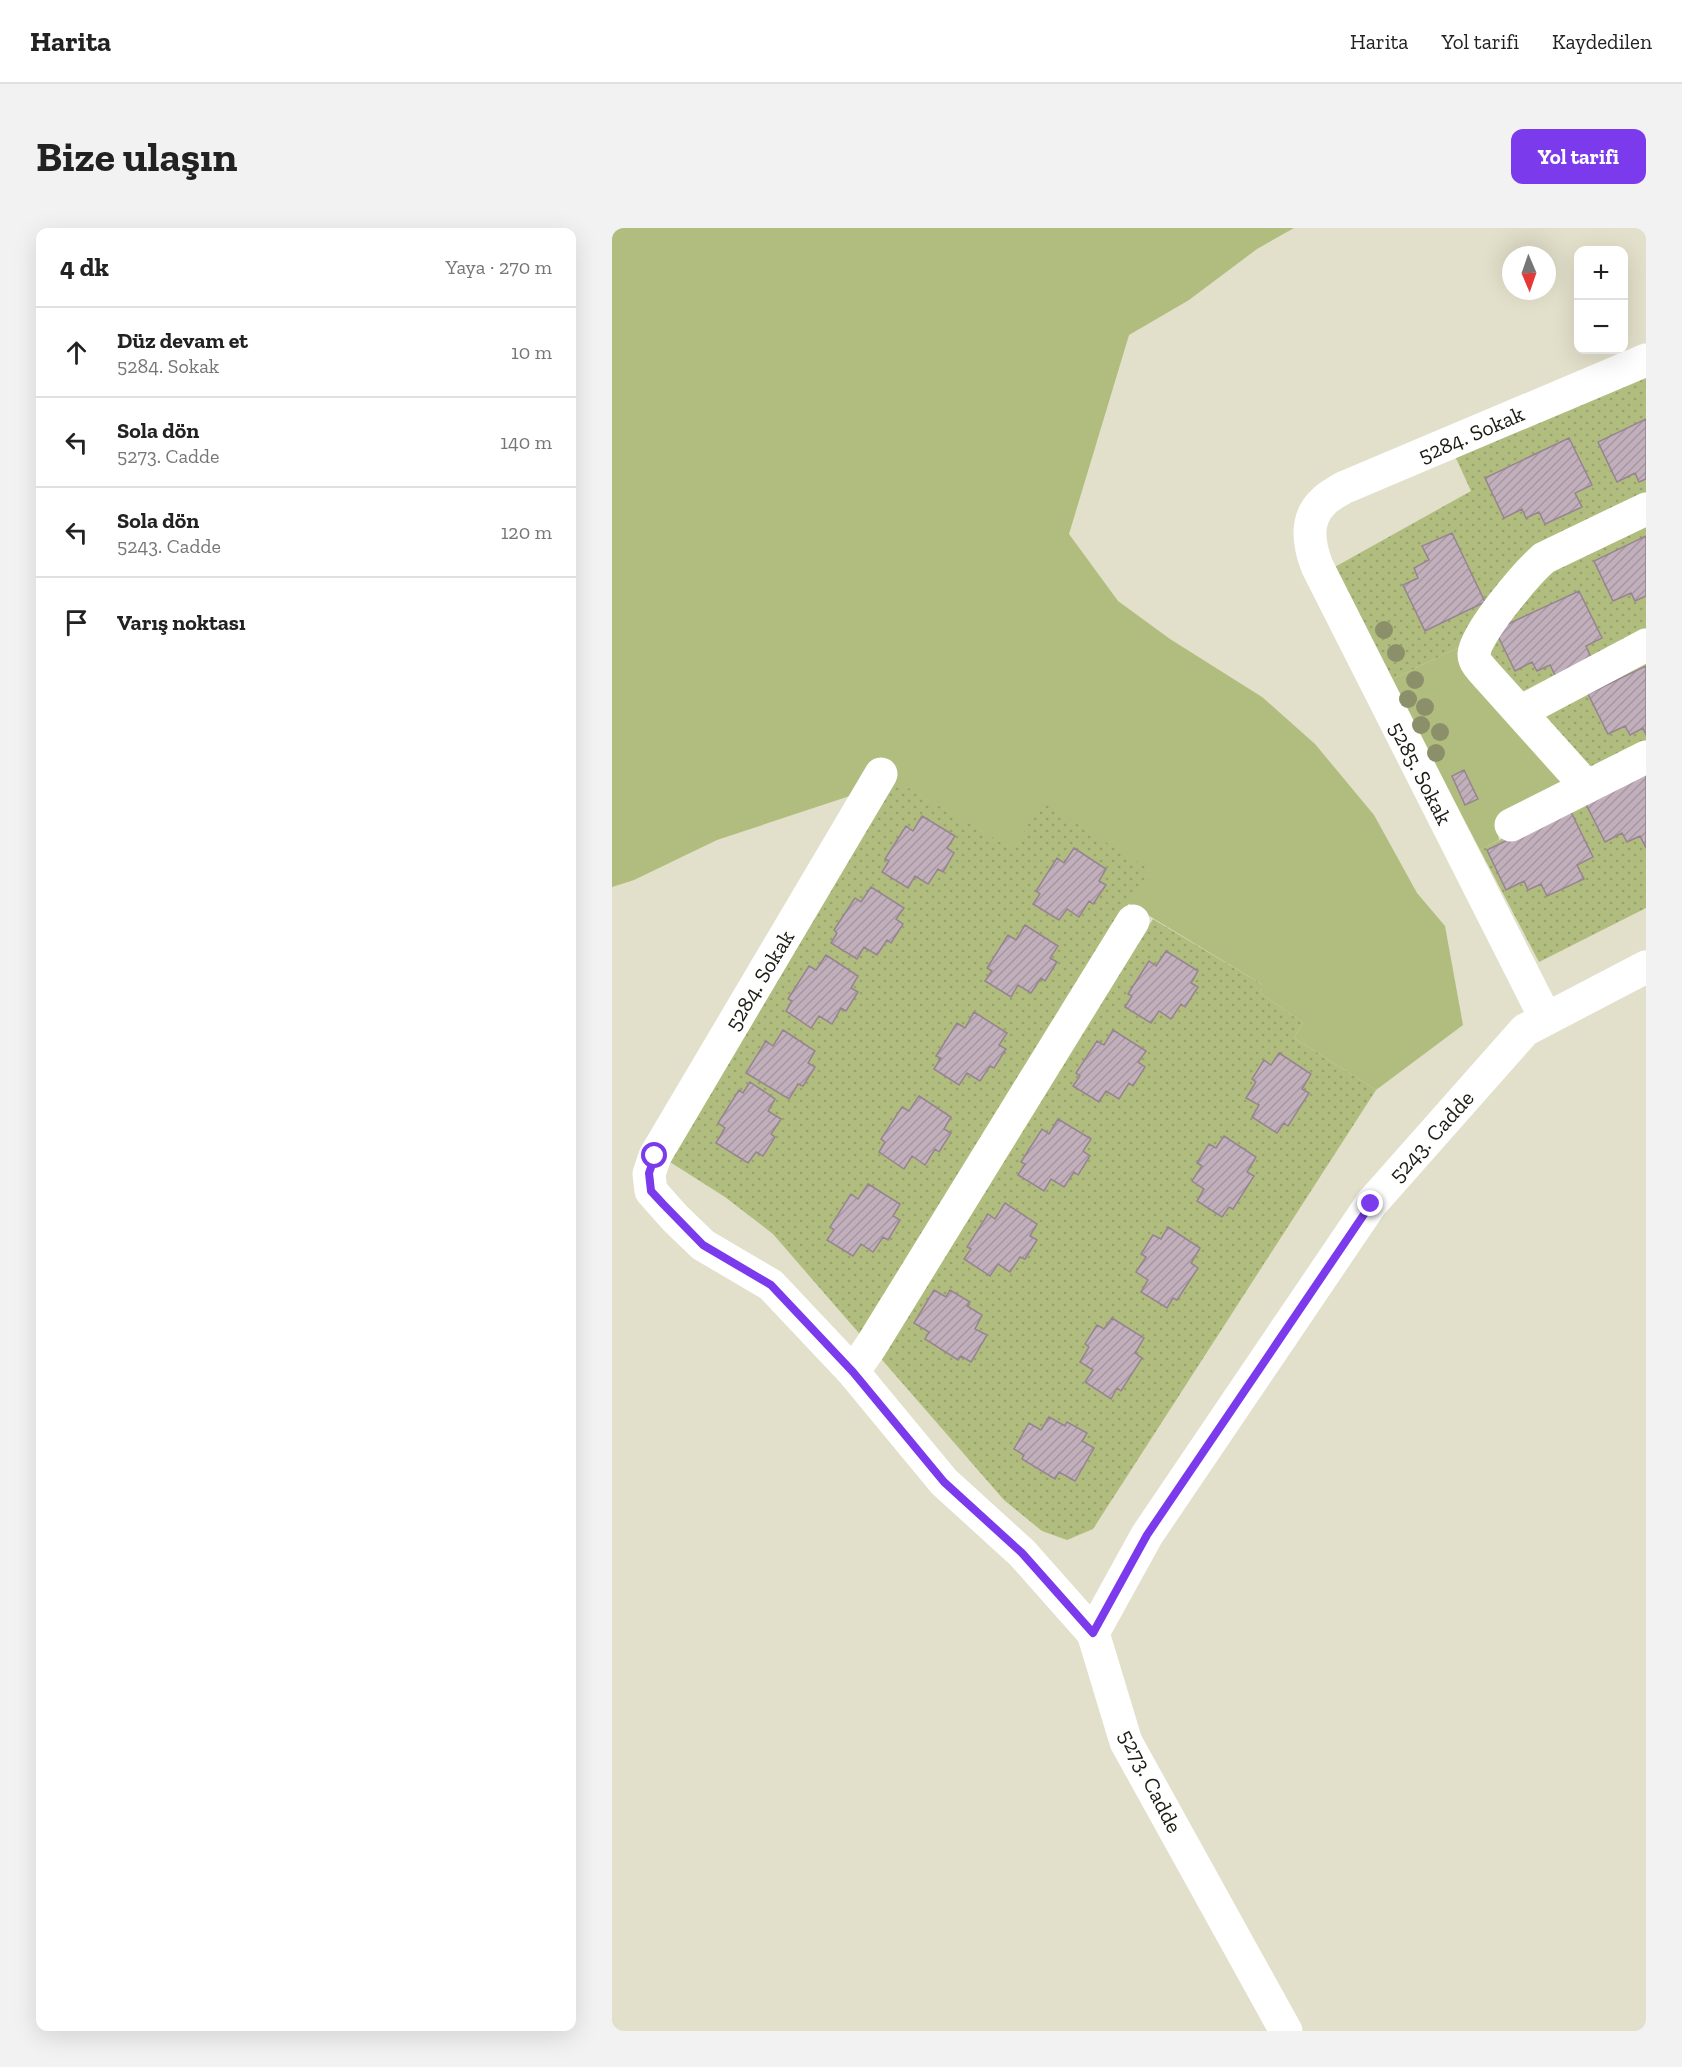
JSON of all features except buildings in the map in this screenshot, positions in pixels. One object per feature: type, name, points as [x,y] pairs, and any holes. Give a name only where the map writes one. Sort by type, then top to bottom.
[{"type":"street","name":"5284. Sokak","points":[[1310,524],[1322,502],[1343,488],[1646,360]]},
{"type":"street","points":[[1587,787],[1475,661],[1474,652],[1480,637],[1530,571],[1544,558],[1646,509]]},
{"type":"street","name":"5285. Sokak","points":[[1310,524],[1310,547],[1317,566],[1546,1019]]},
{"type":"street","points":[[1520,712],[1646,645]]},
{"type":"street","points":[[1511,825],[1646,757]]},
{"type":"street","name":"5284. Sokak","points":[[651,1191],[649,1173],[655,1156],[881,774]]},
{"type":"street","points":[[853,1372],[1133,921]]},
{"type":"street","name":"5243. Cadde","points":[[1093,1633],[1147,1535],[1371,1204],[1525,1030],[1646,967]]},
{"type":"street","name":"5273. Cadde","points":[[651,1191],[703,1245],[771,1285],[853,1372],[944,1482],[1022,1553],[1093,1633],[1126,1742],[1286,2031]]},
{"type":"green space","points":[[612,228],[1294,228],[1257,249],[1189,300],[1129,335],[1069,534],[1118,601],[1170,639],[1262,697],[1315,744],[1374,815],[1417,893],[1445,926],[1463,1025],[1376,1090],[1294,1038],[1303,1023],[1260,993],[1263,985],[1128,903],[1150,870],[1014,850],[895,781],[717,840],[634,880],[612,887]]},
{"type":"green space","points":[[1646,375],[1646,500],[1540,552],[1466,644],[1391,680],[1333,568],[1471,491],[1455,456]]},
{"type":"green space","points":[[1646,519],[1646,636],[1516,704],[1482,649],[1527,585]]},
{"type":"green space","points":[[1466,644],[1566,782],[1496,823],[1499,840],[1480,850],[1391,680]]},
{"type":"green space","points":[[1646,654],[1646,748],[1589,777],[1544,717]]},
{"type":"green space","points":[[1646,766],[1646,908],[1539,962],[1480,850]]},
{"type":"green space","points":[[896,781],[1013,849],[1042,802],[1150,870],[1093,960],[864,1339],[773,1234],[725,1197],[670,1162]]},
{"type":"green space","points":[[1153,919],[1263,985],[1260,993],[1303,1023],[1294,1038],[1376,1090],[1093,1529],[1067,1540],[1042,1531],[1004,1500],[877,1354]]},
{"type":"route","points":[[655,1156],[649,1173],[651,1191],[675,1218],[703,1245],[771,1285],[853,1372],[944,1482],[1022,1553],[1093,1633],[1147,1535],[1371,1204]]}]
